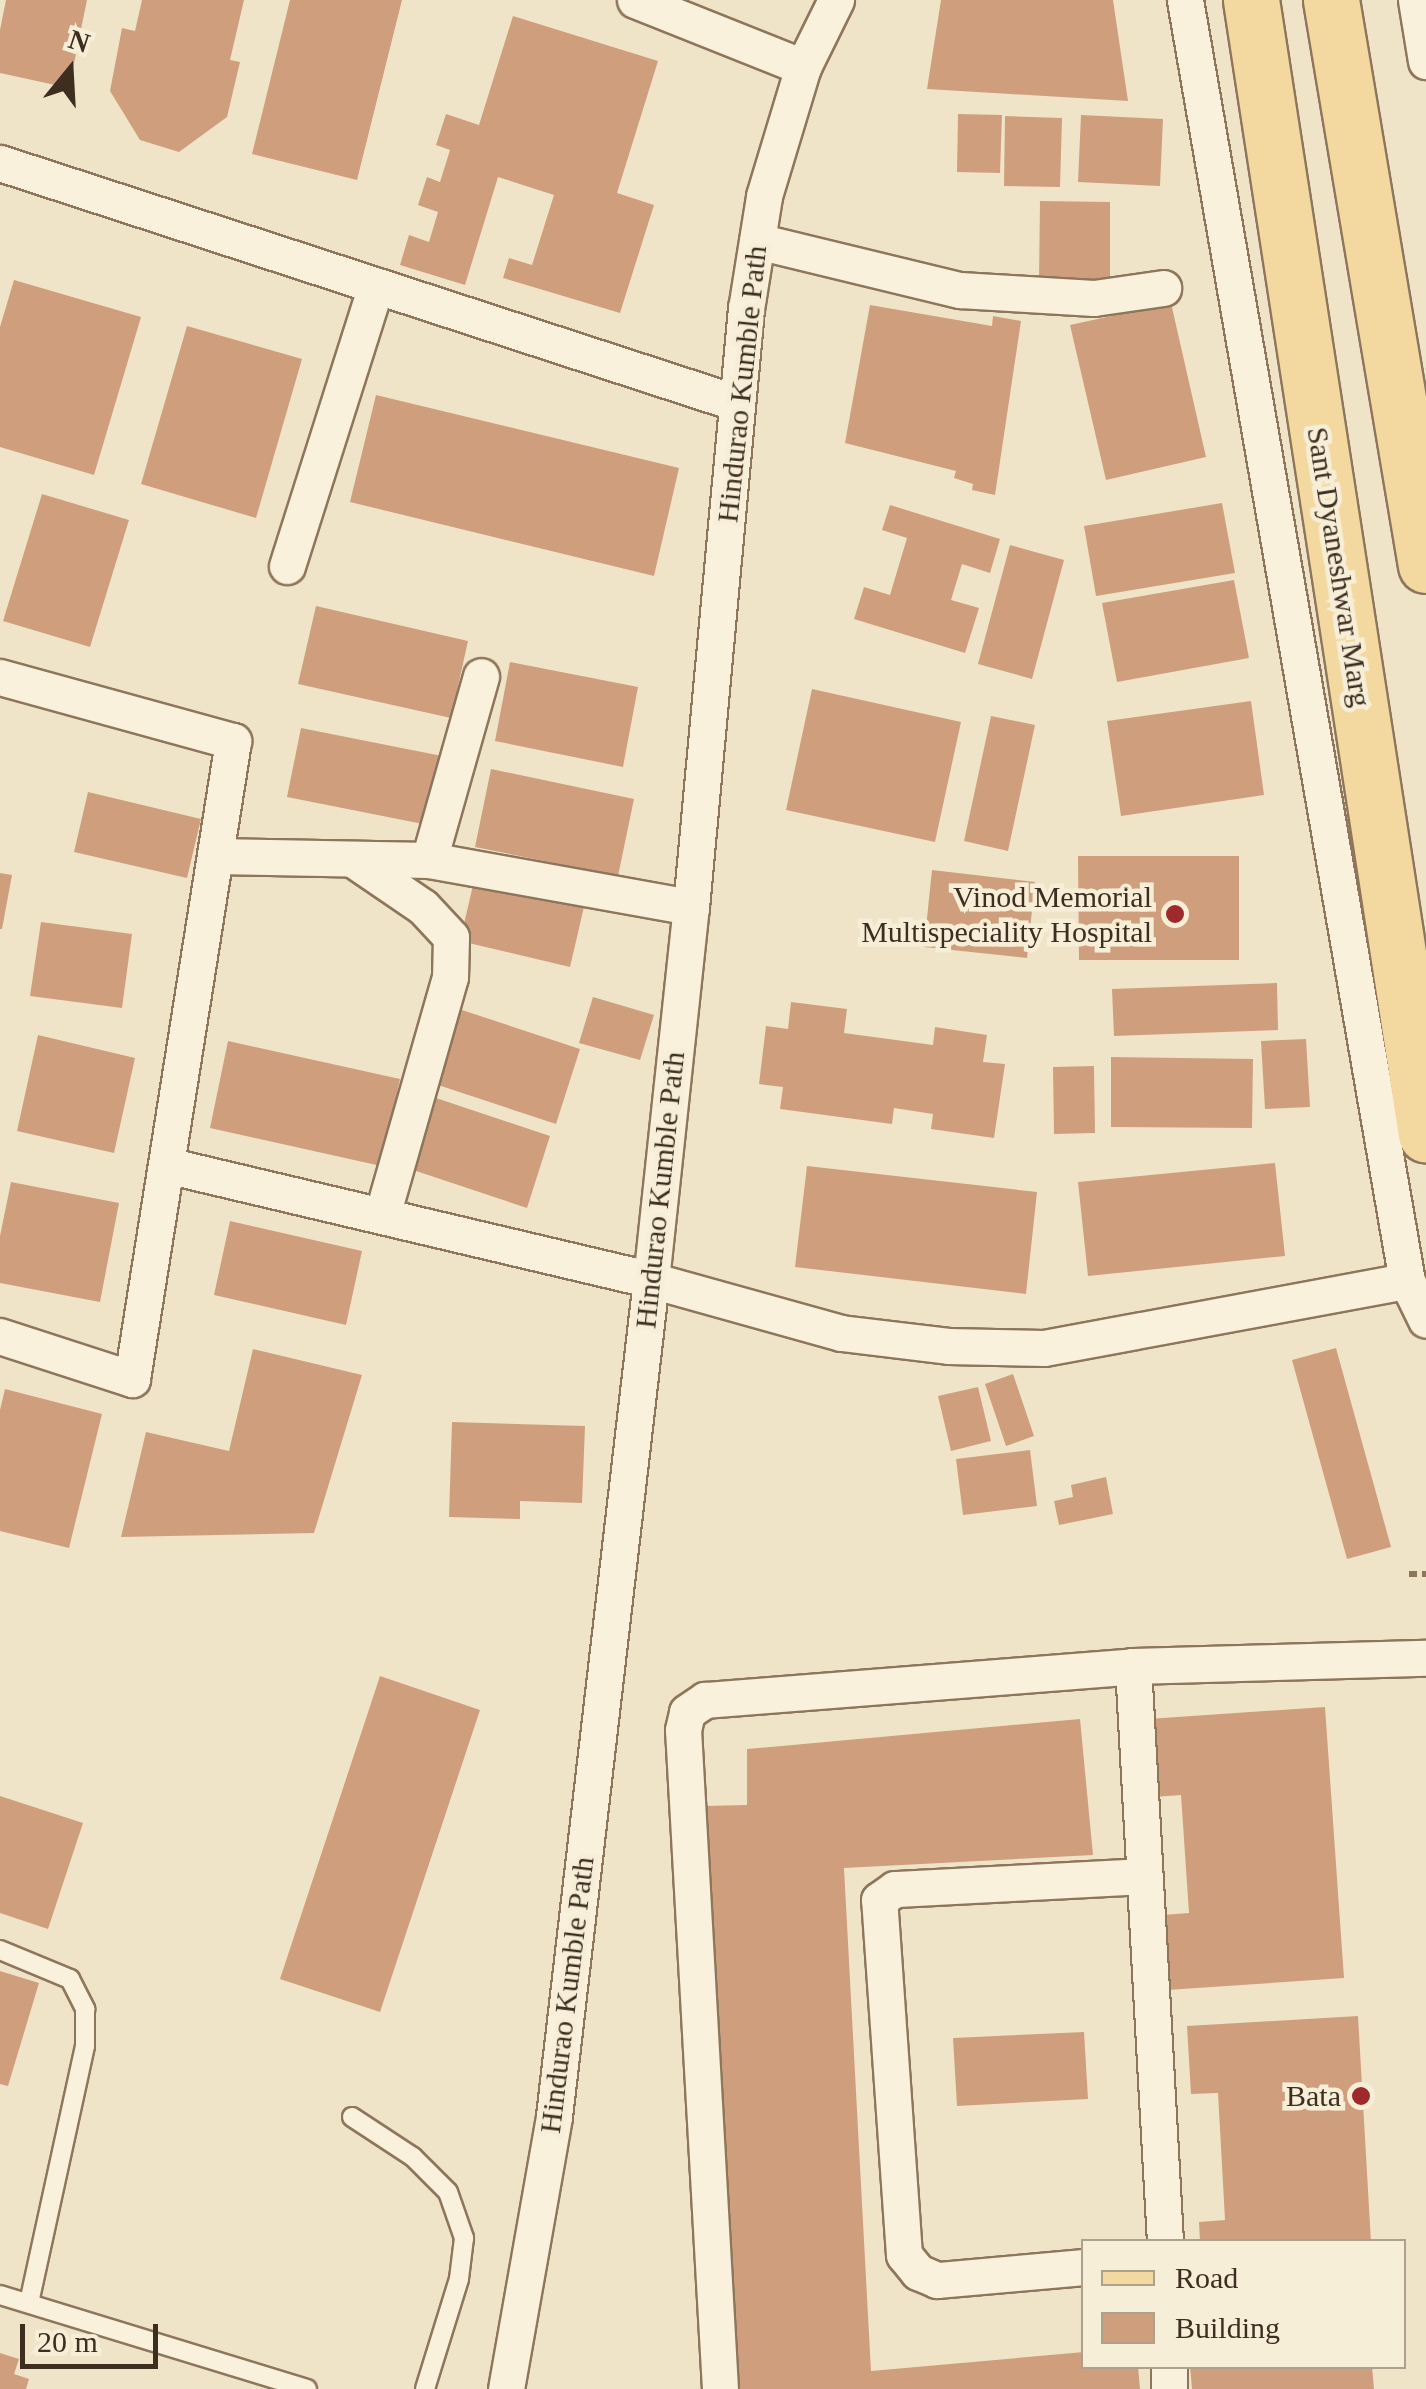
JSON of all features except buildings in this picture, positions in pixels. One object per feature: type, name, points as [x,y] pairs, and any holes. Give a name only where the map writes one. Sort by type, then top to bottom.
[{"type":"main road","name":"Sant Dyaneshwar Marg","points":[[1251,0],[1426,1135]]},
{"type":"main road","points":[[1331,0],[1426,565]]},
{"type":"street","points":[[635,0],[803,66]]},
{"type":"street","name":"Hindurao Kumble Path","points":[[506,2389],[554,2116],[692,907],[737,403],[757,241],[764,196],[803,66],[836,0]]},
{"type":"street","points":[[1184,0],[1407,1281],[1426,1320]]},
{"type":"street","points":[[1416,0],[1426,61]]},
{"type":"street","points":[[0,163],[737,403]]},
{"type":"street","points":[[757,241],[960,290],[1094,298],[1162,288]]},
{"type":"street","points":[[287,566],[376,286]]},
{"type":"street","points":[[430,860],[481,676]]},
{"type":"street","points":[[0,677],[232,741],[132,1379],[0,1336]]},
{"type":"street","points":[[214,856],[430,860],[692,907]]},
{"type":"street","points":[[354,860],[423,907],[451,937],[450,977],[382,1215]]},
{"type":"street","points":[[166,1165],[651,1280],[842,1333],[948,1346],[1044,1348],[1407,1281]]},
{"type":"street","points":[[720,2389],[682,1730],[687,1712],[704,1700],[1133,1666],[1426,1658]]},
{"type":"street","points":[[1133,1666],[1165,2239]]},
{"type":"street","points":[[1081,2268],[938,2280],[918,2272],[904,2255],[879,1900],[894,1889],[1142,1876]]},
{"type":"lane","points":[[0,1950],[70,1980],[85,2009],[85,2046],[29,2302]]},
{"type":"lane","points":[[352,2117],[412,2157],[448,2192],[464,2238],[460,2280],[425,2389]]},
{"type":"lane","points":[[0,2295],[307,2389]]},
{"type":"path","points":[[1409,1574],[1426,1574]]},
{"type":"place","name":"Vinod Memorial Multispeciality Hospital","points":[[1175,914]]},
{"type":"place","name":"Bata","points":[[1361,2096]]}]
